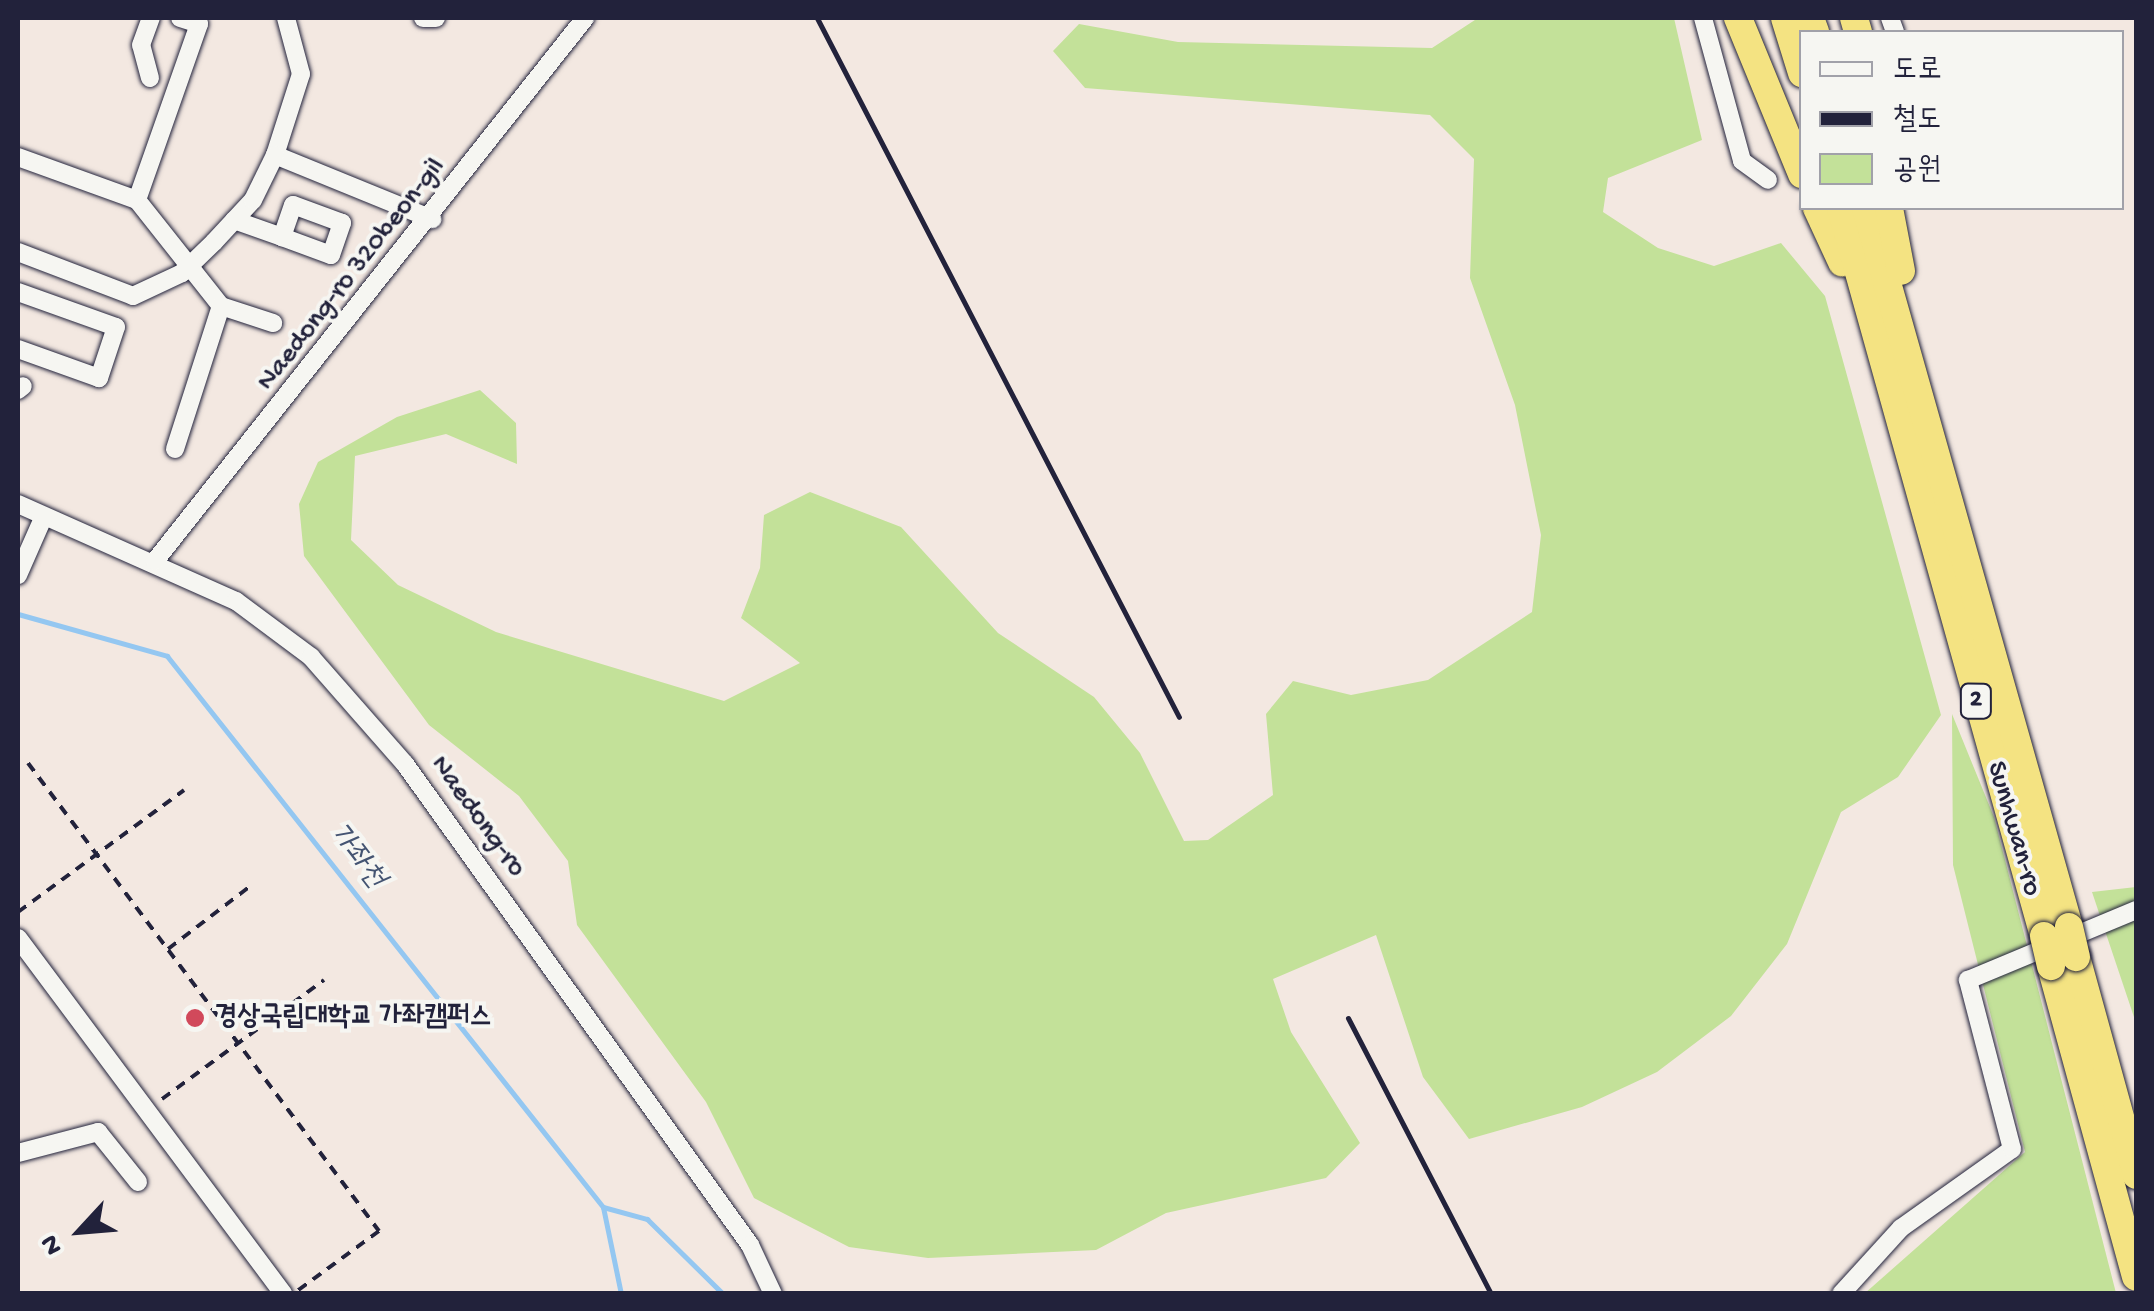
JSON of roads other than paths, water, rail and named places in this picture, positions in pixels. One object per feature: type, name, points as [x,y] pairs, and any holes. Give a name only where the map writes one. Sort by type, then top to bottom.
[{"type":"highway","points":[[1738,18],[1799,167]]},
{"type":"highway","points":[[1785,18],[1799,63]]},
{"type":"highway","points":[[1818,210],[1910,467]]},
{"type":"highway","name":"Sunhwan-ro","points":[[1842,210],[1910,467],[2056,931]]},
{"type":"highway","name":"Sunhwan-ro","points":[[1867,210],[1940,459],[2064,961],[2136,1277]]},
{"type":"highway","points":[[1890,210],[1940,459]]},
{"type":"highway","name":"Sunhwan-ro","points":[[2064,961],[2136,1174]]},
{"type":"street","points":[[150,78],[141,45],[151,18]]},
{"type":"street","points":[[137,200],[200,24],[180,18]]},
{"type":"street","points":[[18,273],[21,254],[133,296],[190,265],[234,220],[275,155],[301,74],[286,18]]},
{"type":"street","points":[[423,18],[436,18]]},
{"type":"street","name":"Naedong-ro 320beon-gil","points":[[155,561],[432,219],[585,18]]},
{"type":"street","points":[[1704,18],[1742,161],[1768,180]]},
{"type":"street","points":[[275,155],[432,219]]},
{"type":"street","points":[[18,157],[137,200],[221,306],[273,324]]},
{"type":"street","points":[[234,220],[282,237]]},
{"type":"street","points":[[18,292],[116,326],[99,378],[18,350]]},
{"type":"street","points":[[174,449],[221,306]]},
{"type":"street","name":"Naedong-ro","points":[[18,504],[155,561],[272,625],[405,764],[750,1244],[773,1294]]},
{"type":"street","points":[[18,573],[44,516]]},
{"type":"street","points":[[1840,1294],[1901,1228],[2012,1149],[1968,980],[2136,910]]},
{"type":"street","points":[[18,938],[283,1294]]},
{"type":"street","points":[[18,1153],[98,1132],[138,1182]]},
{"type":"waterway","name":"가좌천","points":[[18,614],[167,656],[603,1207],[621,1294]]},
{"type":"waterway","points":[[603,1207],[647,1219],[723,1294]]},
{"type":"railway","points":[[817,18],[1179,717]]},
{"type":"railway","points":[[1348,1018],[1491,1294]]},
{"type":"place","name":"경상국립대학교 가좌캠퍼스","points":[[195,1018]]}]
